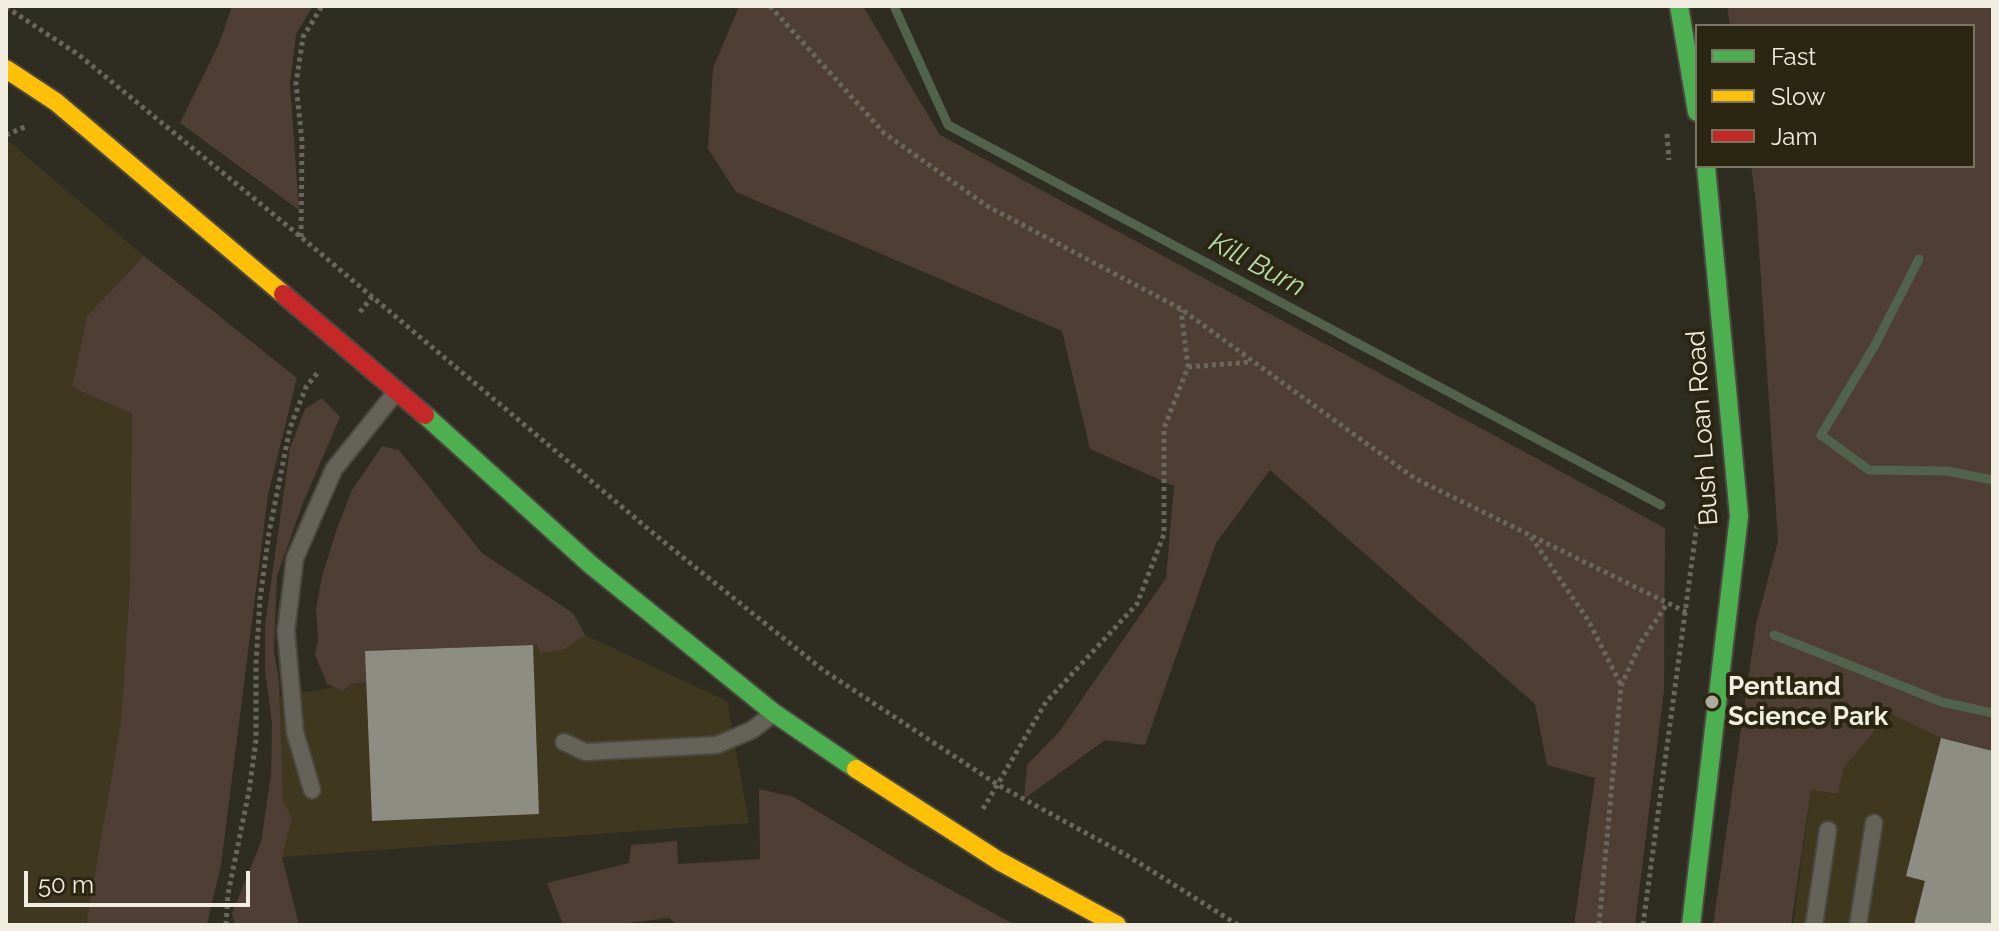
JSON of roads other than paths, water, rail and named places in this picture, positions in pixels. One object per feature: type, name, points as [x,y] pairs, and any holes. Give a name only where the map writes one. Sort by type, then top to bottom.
[{"type":"street","points":[[1679,6],[1695,100]]},
{"type":"street","points":[[6,69],[56,102],[397,390],[591,565],[774,713],[812,741],[999,861],[1117,925]]},
{"type":"street","name":"Bush Loan Road","points":[[1691,925],[1739,516],[1706,168]]},
{"type":"lane","points":[[312,790],[295,732],[286,631],[295,558],[334,469],[397,390]]},
{"type":"lane","points":[[564,742],[585,752],[717,745],[752,730],[774,713]]},
{"type":"lane","points":[[1858,925],[1874,823]]},
{"type":"lane","points":[[1814,925],[1828,830]]},
{"type":"waterway","name":"Kill Burn","points":[[894,6],[948,125],[1661,505]]},
{"type":"waterway","name":"Kill Burn","points":[[1919,259],[1875,345],[1821,435],[1869,470],[1947,471],[1993,480]]},
{"type":"waterway","name":"Kill Burn","points":[[1774,635],[1942,702],[1993,713]]},
{"type":"place","name":"Pentland Science Park","points":[[1712,702]]}]
